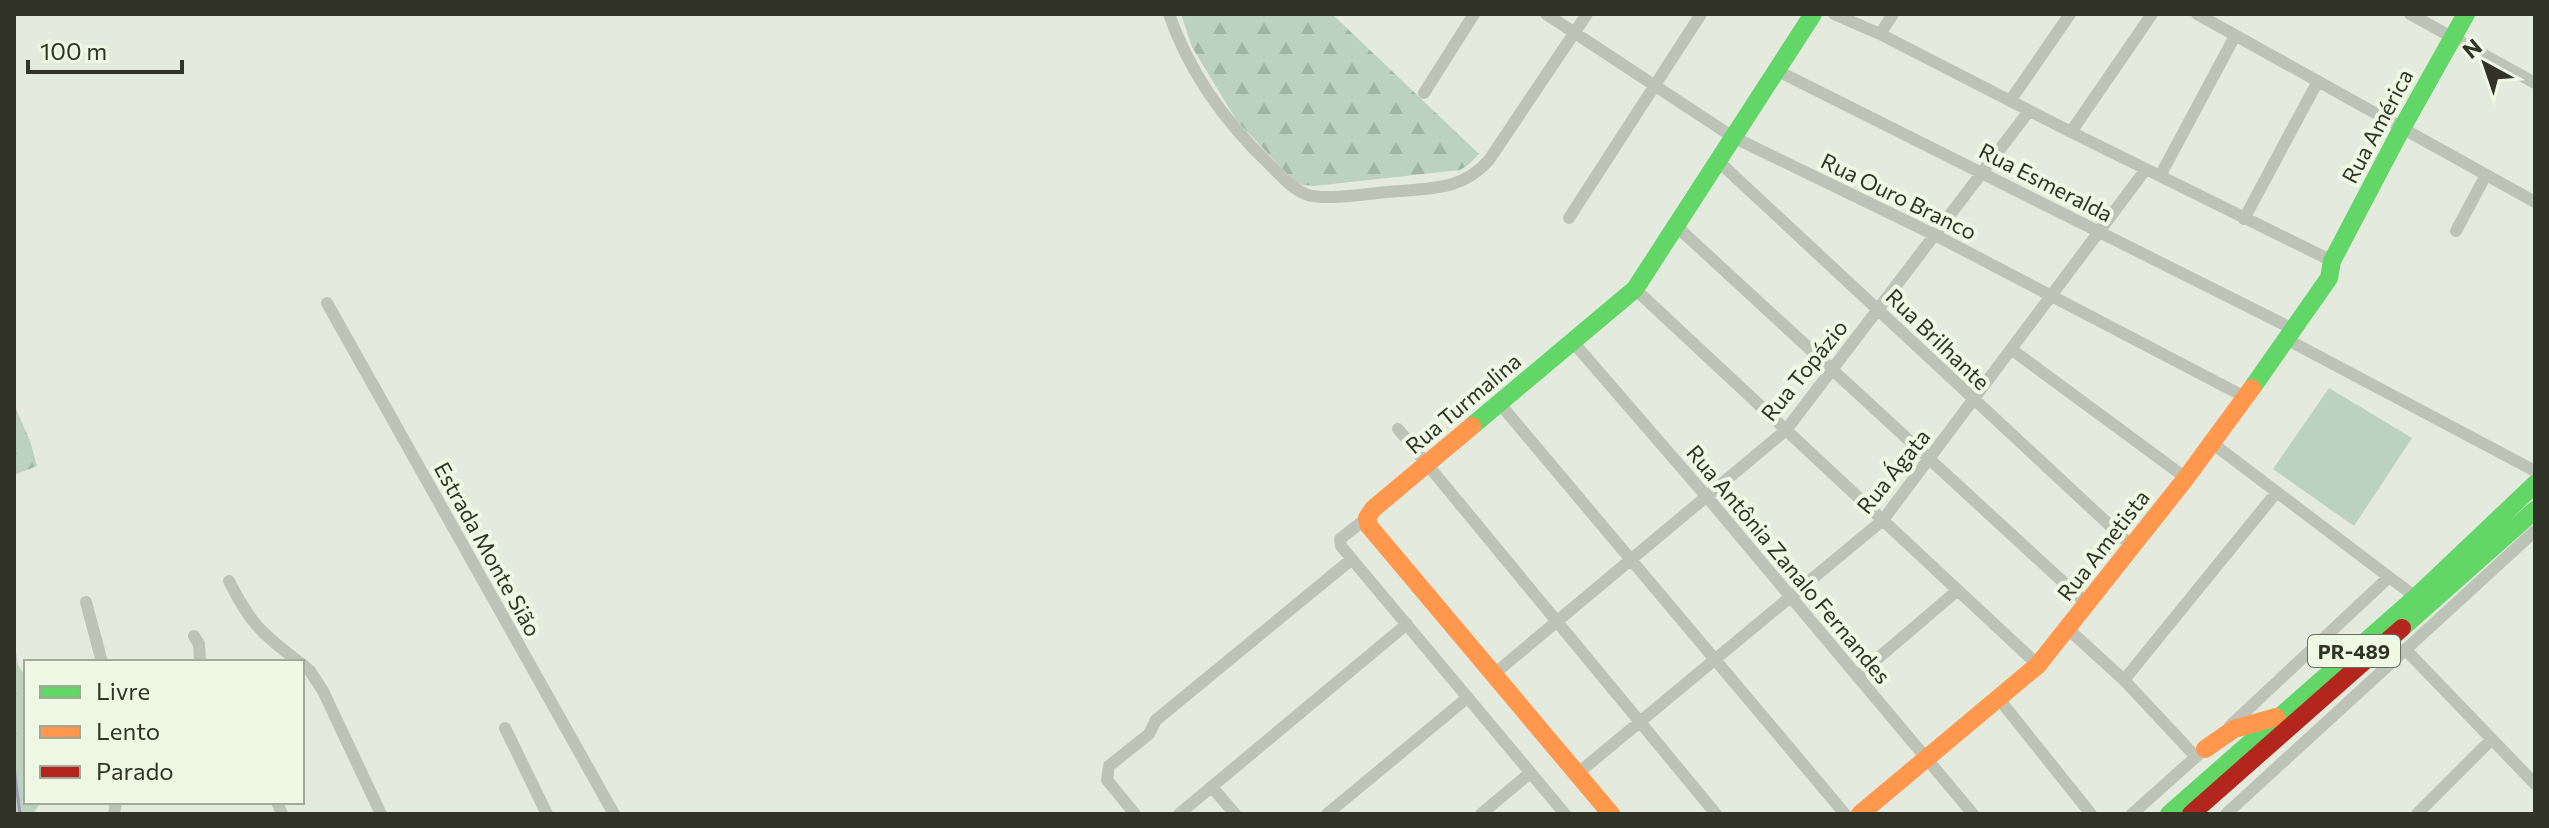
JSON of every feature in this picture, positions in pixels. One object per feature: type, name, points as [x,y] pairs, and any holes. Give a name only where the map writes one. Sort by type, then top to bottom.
[{"type":"street","points":[[1169,14],[1192,65],[1234,128],[1289,185],[1306,194],[1324,196],[1435,188],[1465,181],[1489,160],[1587,14]]},
{"type":"street","points":[[1424,93],[1474,14]]},
{"type":"street","name":"Rua Ouro Branco","points":[[1546,14],[1733,137],[1935,235],[2245,397]]},
{"type":"street","points":[[1569,218],[1701,14]]},
{"type":"street","name":"Rua Turmalina","points":[[1367,518],[1373,509],[1635,289],[1813,14]]},
{"type":"street","points":[[1834,14],[1880,34],[2332,261]]},
{"type":"street","points":[[1880,34],[1893,14]]},
{"type":"street","points":[[2010,101],[2070,14]]},
{"type":"street","points":[[2071,132],[2152,14]]},
{"type":"street","points":[[2197,14],[2535,202]]},
{"type":"street","points":[[2410,14],[2535,83]]},
{"type":"street","name":"Rua América","points":[[2332,261],[2466,14]]},
{"type":"street","points":[[2160,176],[2235,36]]},
{"type":"street","name":"Rua Esmeralda","points":[[1778,71],[2100,232],[2535,471]]},
{"type":"street","points":[[2244,219],[2318,81]]},
{"type":"street","name":"Rua Topázio","points":[[1494,674],[1786,430],[2029,111]]},
{"type":"street","name":"Rua Brilhante","points":[[1718,161],[2132,546]]},
{"type":"street","name":"Rua Ágata","points":[[1577,774],[1883,520],[2146,169]]},
{"type":"street","points":[[2456,231],[2486,175]]},
{"type":"street","points":[[1675,225],[2087,604]]},
{"type":"street","name":"Rua Ametista","points":[[1860,814],[2038,665],[2186,478],[2292,335],[2329,278],[2332,261]]},
{"type":"street","points":[[1635,289],[2038,665]]},
{"type":"street","name":"Estrada Monte Sião","points":[[327,303],[614,814]]},
{"type":"street","name":"Rua Antônia Zanalo Fernandes","points":[[1573,342],[1973,814]]},
{"type":"street","points":[[2011,349],[2186,478]]},
{"type":"street","points":[[1500,404],[1845,814]]},
{"type":"street","points":[[1398,429],[1716,814]]},
{"type":"street","points":[[2212,443],[2416,597]]},
{"type":"street","name":"PR-489","points":[[2169,814],[2416,597],[2535,484]]},
{"type":"street","points":[[2124,680],[2276,493]]},
{"type":"street","name":"PR-489","points":[[2191,814],[2535,510]]},
{"type":"street","points":[[1565,814],[1341,546],[1340,539],[1367,518],[1369,526],[1611,814]]},
{"type":"street","points":[[2226,814],[2530,535],[2535,550]]},
{"type":"street","points":[[1135,814],[1107,780],[1109,766],[1149,734],[1156,720],[1352,559]]},
{"type":"street","points":[[2132,814],[2389,577]]},
{"type":"street","points":[[229,581],[256,627],[296,660]]},
{"type":"street","points":[[1857,676],[1958,590]]},
{"type":"street","points":[[86,602],[101,660]]},
{"type":"street","points":[[1179,814],[1407,624]]},
{"type":"street","points":[[2068,629],[2201,753]]},
{"type":"street","points":[[194,636],[199,644],[200,660]]},
{"type":"street","points":[[2405,649],[2535,784]]},
{"type":"street","points":[[304,666],[323,691],[381,814]]},
{"type":"street","points":[[1327,814],[1467,698]]},
{"type":"street","points":[[1999,699],[2091,814]]},
{"type":"street","points":[[2201,753],[2234,729],[2280,716]]},
{"type":"street","points":[[505,728],[547,814]]},
{"type":"street","points":[[2417,814],[2491,740]]},
{"type":"street","points":[[1481,814],[1530,773]]},
{"type":"street","points":[[1212,787],[1235,814]]},
{"type":"green space","points":[[1181,14],[1332,14],[1479,154],[1460,170],[1314,186],[1294,181],[1237,121],[1192,47]]},
{"type":"green space","points":[[2329,388],[2412,438],[2354,526],[2273,469]]},
{"type":"green space","points":[[14,404],[37,466],[14,475]]},
{"type":"green space","points":[[14,640],[18,665],[24,674],[24,804],[40,804],[33,814],[14,814]]},
{"type":"waterway","points":[[14,768],[20,814]]},
{"type":"traffic: fast","points":[[1472,426],[1635,289],[1813,14]]},
{"type":"traffic: fast","points":[[2252,388],[2329,278],[2332,261],[2466,14]]},
{"type":"traffic: fast","points":[[2169,814],[2416,597],[2535,484]]},
{"type":"traffic: fast","points":[[2402,628],[2535,510]]},
{"type":"traffic: slow","points":[[1860,814],[2038,665],[2186,478],[2252,388]]},
{"type":"traffic: slow","points":[[1472,426],[1373,509],[1367,518],[1369,526],[1611,814]]},
{"type":"traffic: slow","points":[[2205,749],[2234,729],[2276,717]]},
{"type":"traffic: jam","points":[[2191,814],[2402,628]]}]
